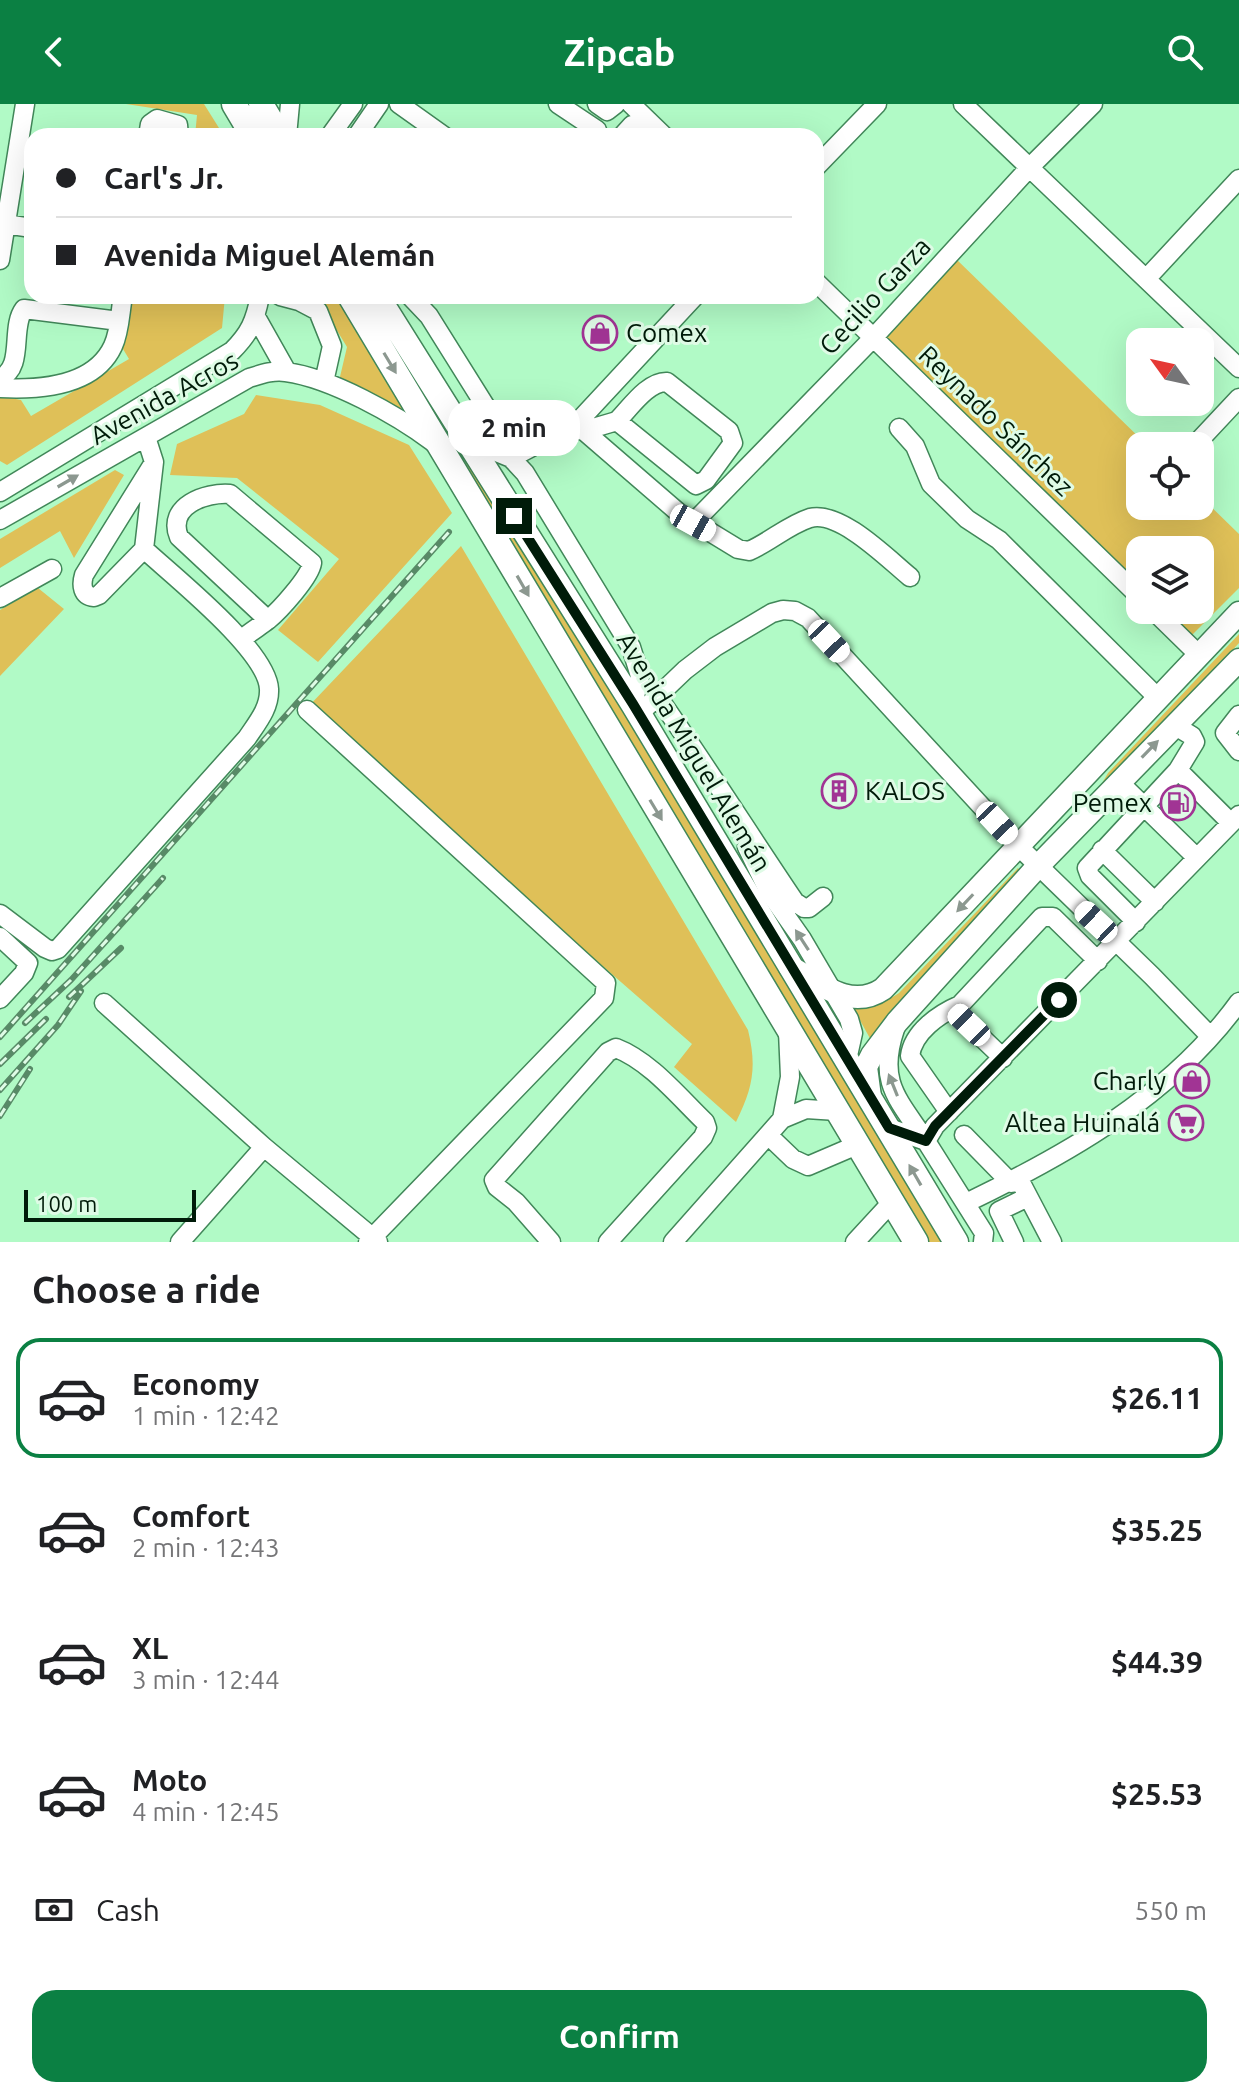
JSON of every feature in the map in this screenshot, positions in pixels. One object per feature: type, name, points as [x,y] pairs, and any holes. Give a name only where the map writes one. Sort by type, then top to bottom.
[{"type":"highway","points":[[234,104],[248,128]]},
{"type":"highway","points":[[261,104],[275,128]]},
{"type":"highway","points":[[355,304],[550,635],[916,1242]]},
{"type":"highway","name":"Avenida Miguel Alemán","points":[[387,304],[419,364],[636,709],[761,897],[790,967],[956,1242]]},
{"type":"main road","points":[[870,1097],[866,1067],[897,1022],[943,971],[1028,856],[1141,716],[1239,613]]},
{"type":"main road","points":[[790,967],[846,997],[863,999],[873,996],[1028,856],[1119,782],[1239,660]]},
{"type":"street","points":[[0,260],[25,104]]},
{"type":"street","points":[[288,128],[290,104]]},
{"type":"street","points":[[336,128],[353,104]]},
{"type":"street","points":[[362,128],[379,104]]},
{"type":"street","points":[[399,104],[433,128]]},
{"type":"street","points":[[558,104],[594,128]]},
{"type":"street","points":[[597,104],[607,111],[616,104]]},
{"type":"street","points":[[631,104],[636,128]]},
{"type":"street","points":[[824,159],[877,104]]},
{"type":"street","points":[[963,104],[1239,368]]},
{"type":"street","name":"Cecilio Garza","points":[[693,523],[874,337],[1030,167],[1093,104]]},
{"type":"street","points":[[149,128],[157,119],[178,125],[178,128]]},
{"type":"street","points":[[1146,279],[1239,179]]},
{"type":"street","points":[[5,224],[24,227]]},
{"type":"street","name":"Reynado Sánchez","points":[[824,290],[1126,583]]},
{"type":"street","points":[[0,388],[50,387],[70,382],[89,371],[107,356],[114,345],[122,304]]},
{"type":"street","name":"Avenida Acros","points":[[0,492],[232,351],[247,337],[258,304]]},
{"type":"street","points":[[305,304],[318,311],[332,346],[324,382]]},
{"type":"street","points":[[418,304],[449,347],[631,647],[640,676],[636,709]]},
{"type":"street","points":[[580,428],[688,304]]},
{"type":"street","points":[[0,378],[10,372],[14,361],[19,317],[24,309],[119,321]]},
{"type":"street","points":[[256,317],[287,372]]},
{"type":"street","points":[[419,364],[449,347]]},
{"type":"street","name":"Avenida Acros","points":[[0,520],[249,378],[269,371],[287,372],[324,382],[414,427],[443,449]]},
{"type":"street","points":[[467,440],[513,456],[580,428],[617,421],[652,386],[667,382],[729,431],[733,443],[706,480],[696,485],[617,421]]},
{"type":"street","points":[[156,397],[171,423]]},
{"type":"street","points":[[1207,432],[1239,398]]},
{"type":"street","points":[[580,428],[693,523],[738,549],[749,551],[812,517],[830,518],[845,526],[910,577]]},
{"type":"street","points":[[899,428],[915,446],[931,484],[967,519],[999,540],[1158,698]]},
{"type":"street","points":[[101,430],[113,455]]},
{"type":"street","points":[[146,437],[154,462],[144,549],[99,595],[86,594],[84,575],[154,462]]},
{"type":"street","points":[[241,640],[268,620],[309,574],[312,563],[230,494],[197,498],[176,522],[179,537],[268,620]]},
{"type":"street","points":[[0,914],[45,948],[52,951],[65,944],[247,738],[268,700],[269,686],[265,673],[241,640],[144,549]]},
{"type":"street","points":[[0,598],[52,569]]},
{"type":"street","points":[[636,709],[658,697],[685,670],[715,647],[772,613],[795,611],[808,618],[1028,856],[1210,1036]]},
{"type":"street","points":[[1167,624],[1199,655]]},
{"type":"street","points":[[658,697],[799,907],[809,908],[823,897]]},
{"type":"street","points":[[104,1003],[373,1240],[604,998],[606,983],[307,710]]},
{"type":"street","points":[[1239,715],[1225,733],[1239,751]]},
{"type":"street","points":[[1136,922],[1088,872],[1089,864],[1178,770],[1195,742],[1192,736],[1174,725]]},
{"type":"street","points":[[1178,770],[1178,806],[1197,858]]},
{"type":"street","points":[[1119,782],[1144,806],[1178,806],[1235,819]]},
{"type":"street","points":[[735,814],[751,857],[761,897],[802,939],[834,991],[853,1033],[847,1060]]},
{"type":"street","points":[[926,1141],[935,1126],[1235,819]]},
{"type":"street","points":[[1102,850],[1155,902]]},
{"type":"street","points":[[949,1112],[913,1065],[911,1046],[918,1037],[944,1011],[966,999],[1042,917],[1053,917],[1098,961]]},
{"type":"street","points":[[0,937],[28,963],[24,973],[0,999]]},
{"type":"street","points":[[966,1203],[1015,1181],[1108,1126],[1154,1090],[1210,1036],[1239,1002]]},
{"type":"street","points":[[952,1009],[1003,1058]]},
{"type":"street","points":[[897,1022],[889,1048],[889,1082],[966,1203],[985,1239]]},
{"type":"street","points":[[673,1242],[782,1119],[790,1077],[788,1030]]},
{"type":"street","points":[[551,1242],[516,1202],[497,1187],[494,1180],[608,1052],[616,1048],[634,1058],[663,1082],[705,1122],[707,1128],[703,1137],[608,1242]]},
{"type":"street","points":[[782,1119],[806,1109],[837,1111]]},
{"type":"street","points":[[889,1128],[926,1141]]},
{"type":"street","points":[[964,1135],[1015,1181],[1028,1197],[1052,1242]]},
{"type":"street","points":[[769,1136],[793,1159],[808,1166],[857,1145]]},
{"type":"street","points":[[180,1242],[264,1147]]},
{"type":"street","points":[[1011,1241],[999,1211],[1028,1197]]},
{"type":"street","points":[[855,1242],[891,1203]]},
{"type":"shaded area","points":[[126,104],[204,104],[219,128],[196,128],[197,115]]},
{"type":"shaded area","points":[[954,257],[1134,432],[1126,432],[1126,520],[1214,520],[1214,510],[1239,534],[1239,588],[1214,613],[1214,536],[1126,536],[1126,571],[881,335]]},
{"type":"shaded area","points":[[127,304],[224,304],[222,328],[7,465],[0,461],[0,396],[21,400],[31,416],[129,359],[120,344]]},
{"type":"shaded area","points":[[321,304],[343,304],[414,420],[339,381],[347,347]]},
{"type":"shaded area","points":[[256,395],[320,405],[409,445],[452,513],[318,662],[278,630],[339,559],[237,478],[170,475],[177,444],[244,414]]},
{"type":"shaded area","points":[[460,452],[542,576],[949,1242],[925,1242],[518,563]]},
{"type":"shaded area","points":[[115,470],[124,475],[74,558],[60,531],[0,568],[0,539]]},
{"type":"shaded area","points":[[461,546],[748,1030],[752,1077],[736,1122],[674,1067],[692,1044],[307,708]]},
{"type":"shaded area","points":[[38,588],[64,609],[0,676],[0,610]]},
{"type":"shaded area","points":[[1181,624],[1203,624],[1192,635]]},
{"type":"shaded area","points":[[1239,634],[1239,643],[1213,677],[1097,792],[1108,773]]},
{"type":"shaded area","points":[[1018,868],[1020,871],[976,917],[955,947],[872,1042],[851,1004],[876,1004],[899,993]]},
{"type":"tunnel","points":[[1172,811],[1182,801]]},
{"type":"railway","points":[[0,1037],[449,532]]},
{"type":"railway","points":[[25,1023],[71,980],[163,878]]},
{"type":"railway","points":[[69,997],[121,948]]},
{"type":"railway","points":[[0,1090],[58,1025],[81,991]]},
{"type":"railway","points":[[0,1064],[46,1019]]},
{"type":"railway","points":[[0,1116],[30,1069]]},
{"type":"place","name":"Comex","points":[[600,333]]},
{"type":"place","name":"KALOS","points":[[839,791]]},
{"type":"place","name":"Pemex","points":[[1178,803]]},
{"type":"place","name":"Charly","points":[[1192,1081]]},
{"type":"place","name":"Altea Huinalá","points":[[1186,1123]]},
{"type":"route","points":[[514,516],[633,704],[889,1128],[926,1141],[935,1126],[1059,1000]]}]
